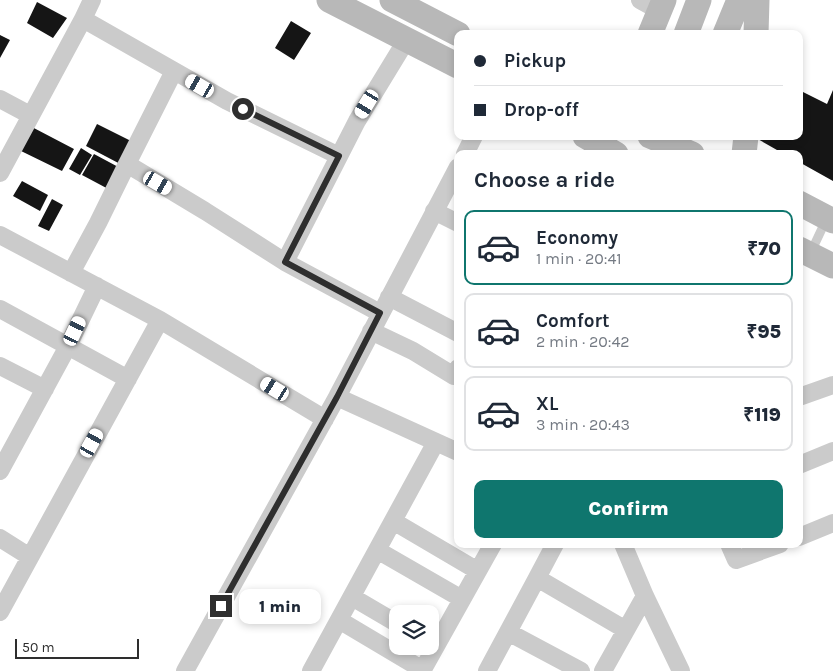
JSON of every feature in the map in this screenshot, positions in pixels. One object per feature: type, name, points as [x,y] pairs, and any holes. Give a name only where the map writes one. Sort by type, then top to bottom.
[{"type":"street","points":[[0,173],[92,0]]},
{"type":"street","points":[[329,0],[454,64]]},
{"type":"street","points":[[392,0],[454,32]]},
{"type":"street","points":[[688,30],[699,0]]},
{"type":"street","points":[[727,30],[739,0]]},
{"type":"street","points":[[756,30],[757,0]]},
{"type":"street","points":[[651,30],[655,4]]},
{"type":"street","points":[[83,20],[227,101],[339,156]]},
{"type":"street","points":[[285,262],[357,121],[407,40]]},
{"type":"street","points":[[71,273],[174,71]]},
{"type":"street","points":[[0,99],[30,115]]},
{"type":"street","points":[[592,140],[609,150]]},
{"type":"street","points":[[662,140],[688,149]]},
{"type":"street","points":[[126,164],[285,262],[380,313]]},
{"type":"street","points":[[185,671],[337,397],[454,174]]},
{"type":"street","points":[[803,205],[830,219]]},
{"type":"street","points":[[434,211],[454,221]]},
{"type":"street","points":[[0,235],[160,320],[325,419]]},
{"type":"street","points":[[804,252],[833,266]]},
{"type":"street","points":[[0,471],[4,452],[45,389],[97,286]]},
{"type":"street","points":[[389,298],[454,331]]},
{"type":"street","points":[[0,309],[128,379]]},
{"type":"street","points":[[0,612],[160,320]]},
{"type":"street","points":[[371,330],[413,351],[454,376]]},
{"type":"street","points":[[0,366],[45,389]]},
{"type":"street","points":[[803,396],[833,385]]},
{"type":"street","points":[[337,397],[454,450]]},
{"type":"street","points":[[318,669],[339,620],[436,442]]},
{"type":"street","points":[[803,463],[833,451]]},
{"type":"street","points":[[393,521],[478,571]]},
{"type":"street","points":[[803,535],[833,524]]},
{"type":"street","points":[[0,538],[30,556]]},
{"type":"street","points":[[439,635],[492,548]]},
{"type":"street","points":[[487,671],[553,548]]},
{"type":"street","points":[[625,548],[680,671]]},
{"type":"street","points":[[731,548],[736,560],[769,548]]},
{"type":"street","points":[[377,550],[462,599]]},
{"type":"street","points":[[537,578],[626,630]]},
{"type":"street","points":[[603,671],[645,596]]},
{"type":"street","points":[[352,597],[389,619]]},
{"type":"street","points":[[339,620],[422,671],[429,655]]},
{"type":"street","points":[[508,632],[581,671]]},
{"type":"lane","points":[[804,252],[830,219]]},
{"type":"building","points":[[37,2],[67,18],[53,38],[27,23]]},
{"type":"building","points":[[291,21],[311,33],[294,60],[275,48]]},
{"type":"building","points":[[0,35],[10,40],[0,58]]},
{"type":"building","points":[[833,90],[833,181],[803,164],[803,150],[777,150],[760,140],[803,140],[803,92],[827,104]]},
{"type":"building","points":[[97,124],[135,143],[124,166],[86,146]]},
{"type":"building","points":[[30,126],[74,149],[62,171],[21,151]]},
{"type":"building","points":[[81,148],[92,155],[80,175],[69,169]]},
{"type":"building","points":[[94,154],[122,169],[112,191],[82,175]]},
{"type":"building","points":[[22,181],[48,195],[40,211],[13,196]]},
{"type":"building","points":[[52,199],[63,205],[49,231],[38,226]]},
{"type":"route","points":[[221,606],[337,397],[380,313],[285,262],[339,156],[243,109]]}]
